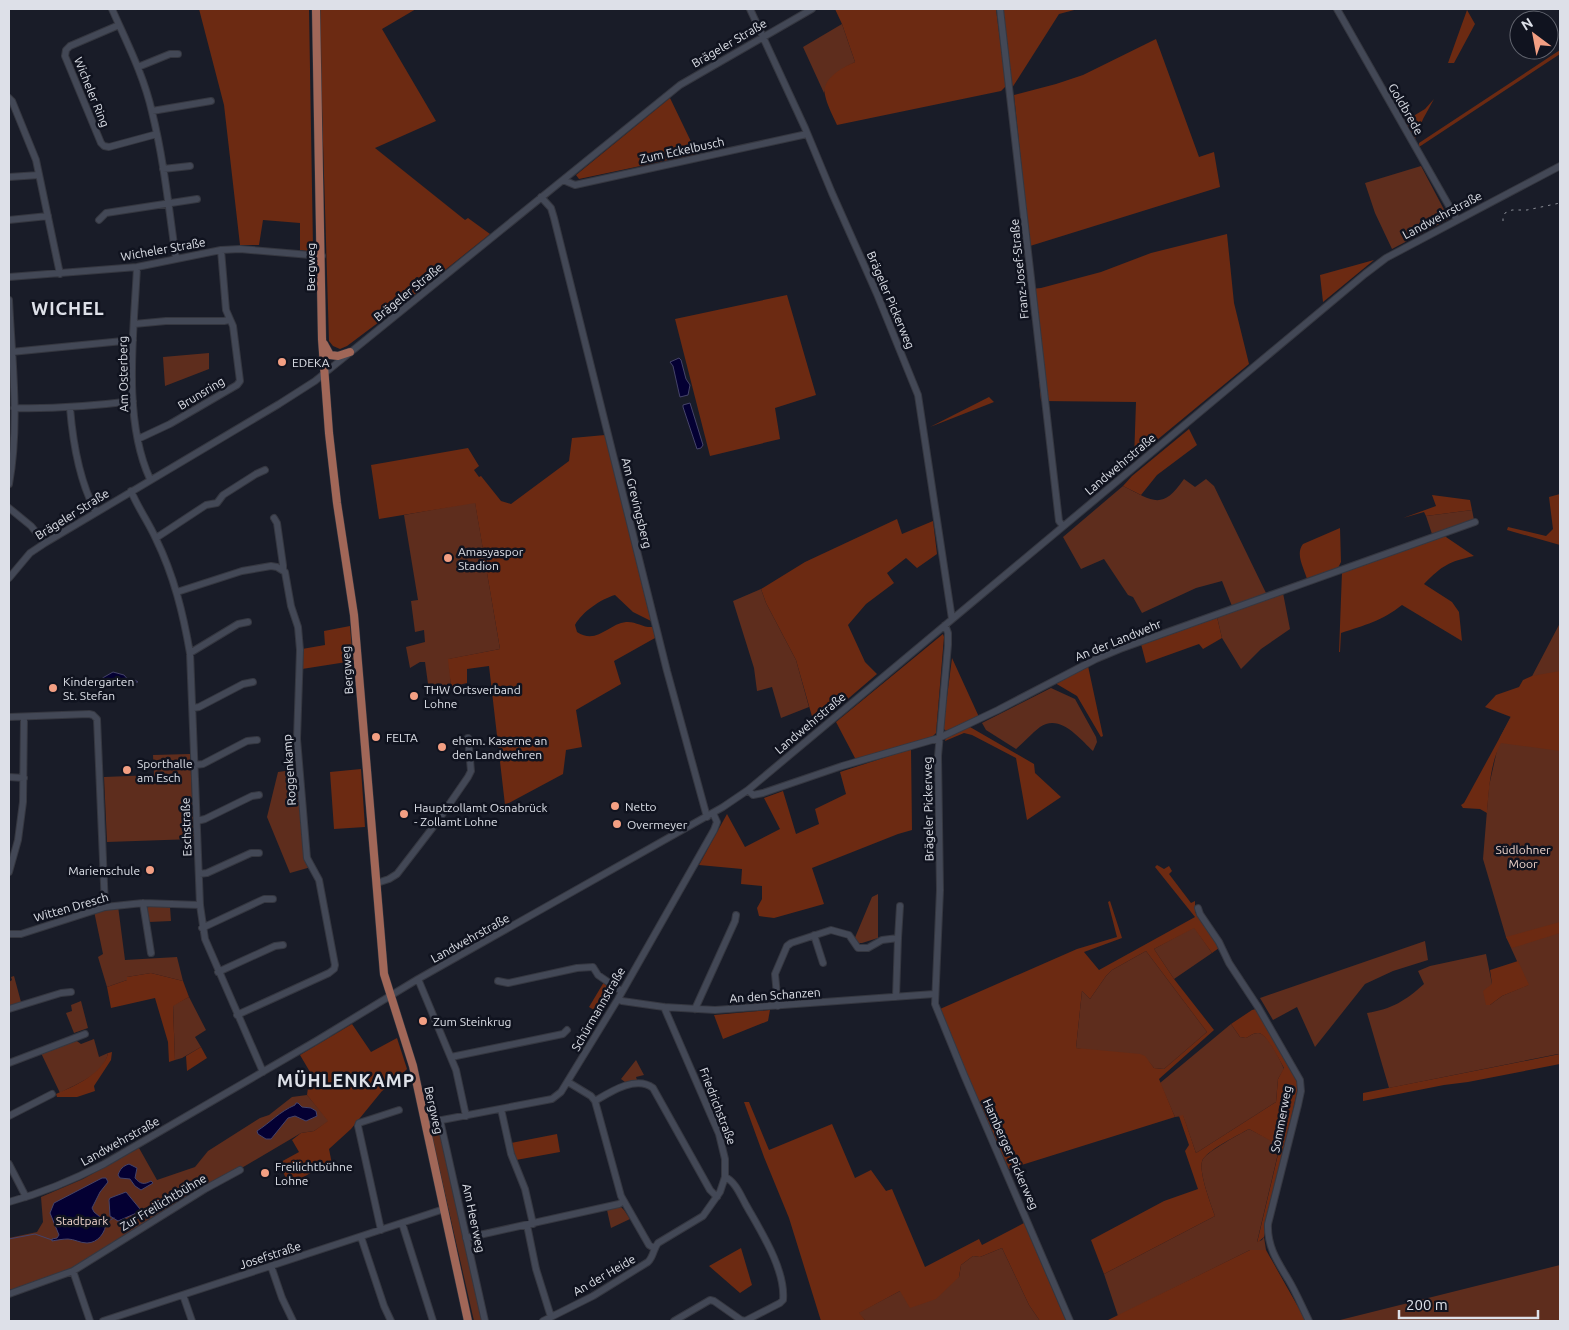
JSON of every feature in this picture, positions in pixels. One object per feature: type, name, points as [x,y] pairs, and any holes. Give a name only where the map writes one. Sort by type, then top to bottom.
[{"type":"main road","name":"Bergweg","points":[[316,9],[324,374],[337,503],[354,615],[383,967],[408,1050],[426,1123],[468,1321]]},
{"type":"main road","points":[[322,339],[330,355],[338,356],[350,352]]},
{"type":"street","points":[[112,9],[138,67],[152,111],[163,169],[176,259]]},
{"type":"street","name":"Brägeler Pickerweg","points":[[750,9],[881,303],[918,395],[952,619]]},
{"type":"street","name":"Brägeler Straße","points":[[9,578],[30,554],[45,543],[279,404],[324,374],[680,85],[812,9]]},
{"type":"street","name":"Franz-Josef-Straße","points":[[1000,9],[1059,521],[1063,526]]},
{"type":"street","name":"Goldbrede","points":[[1337,9],[1457,220]]},
{"type":"street","name":"Wicheler Ring","points":[[119,25],[70,46],[66,50],[65,56],[101,143],[104,146],[109,147],[157,134]]},
{"type":"street","points":[[138,67],[170,54],[178,54]]},
{"type":"street","points":[[9,98],[12,100],[36,160],[60,274]]},
{"type":"street","points":[[152,111],[211,102]]},
{"type":"street","name":"Zum Eckelbusch","points":[[563,180],[574,184],[807,134]]},
{"type":"street","points":[[163,169],[190,166]]},
{"type":"street","name":"Landwehrstraße","points":[[9,1202],[80,1176],[104,1164],[418,980],[710,815],[748,790],[1365,274],[1386,258],[1560,166]]},
{"type":"street","points":[[9,177],[39,174]]},
{"type":"street","name":"Am Grevingsberg","points":[[542,197],[551,208],[554,218],[667,671],[710,815]]},
{"type":"street","points":[[99,220],[106,213],[197,199]]},
{"type":"street","points":[[9,220],[48,216]]},
{"type":"street","name":"Wicheler Straße","points":[[9,277],[137,266],[221,250],[240,249],[322,256]]},
{"type":"street","points":[[134,324],[166,321],[224,322],[229,320],[226,310],[221,250]]},
{"type":"street","name":"Am Osterberg","points":[[137,266],[133,340],[133,401],[140,452],[150,479]]},
{"type":"street","points":[[9,300],[14,408],[13,453],[9,484]]},
{"type":"street","name":"Brunsring","points":[[138,439],[170,424],[237,385],[240,381],[233,326],[229,320]]},
{"type":"street","points":[[11,352],[133,340]]},
{"type":"street","points":[[14,408],[70,408],[133,401]]},
{"type":"street","points":[[70,408],[79,466],[86,491],[96,512]]},
{"type":"street","points":[[156,538],[206,506],[217,502],[223,495],[265,470]]},
{"type":"street","name":"Eschstraße","points":[[131,491],[156,538],[177,592],[190,653],[200,905],[204,939],[263,1072]]},
{"type":"street","points":[[9,508],[31,526],[45,543]]},
{"type":"street","name":"Roggenkamp","points":[[237,1015],[329,973],[334,969],[335,964],[319,880],[307,858],[297,739],[300,650],[298,627],[291,606],[286,576],[282,569],[277,523],[274,518]]},
{"type":"street","name":"An der Landwehr","points":[[748,790],[753,795],[763,793],[842,766],[939,738],[998,710],[1096,659],[1120,649],[1475,522]]},
{"type":"street","points":[[177,592],[242,571],[271,566],[282,569]]},
{"type":"street","points":[[190,653],[238,624],[248,622]]},
{"type":"street","name":"Brägeler Pickerweg","points":[[934,994],[940,890],[939,738],[948,645],[948,633],[945,625]]},
{"type":"street","points":[[193,708],[243,684],[253,682]]},
{"type":"street","points":[[9,717],[89,714],[95,716],[97,724],[105,908]]},
{"type":"street","points":[[9,871],[21,827],[24,778],[24,717]]},
{"type":"street","points":[[377,883],[397,874],[437,822],[468,777],[471,771],[468,738]]},
{"type":"street","points":[[195,765],[203,764],[247,741],[257,740]]},
{"type":"street","points":[[9,777],[24,778]]},
{"type":"street","points":[[198,821],[252,796],[259,795]]},
{"type":"street","name":"Schürmannstraße","points":[[426,1123],[552,1099],[561,1092],[618,999],[714,830],[717,822],[710,815]]},
{"type":"street","points":[[199,874],[207,873],[251,853],[259,852]]},
{"type":"street","points":[[202,928],[264,900],[273,899]]},
{"type":"street","points":[[143,903],[151,953]]},
{"type":"street","name":"Witten Dresch","points":[[9,934],[21,934],[105,908],[143,903],[200,905]]},
{"type":"street","points":[[896,997],[900,906]]},
{"type":"street","name":"Sommerweg","points":[[1198,908],[1300,1080],[1301,1091],[1268,1224],[1268,1235],[1275,1257],[1309,1321]]},
{"type":"street","points":[[694,1009],[735,921],[736,914]]},
{"type":"street","points":[[778,1006],[774,974],[787,946],[795,941],[831,930],[849,935],[858,948],[863,949],[882,940],[898,938]]},
{"type":"street","points":[[814,936],[823,963]]},
{"type":"street","points":[[218,972],[275,946],[282,945]]},
{"type":"street","points":[[498,981],[508,983],[577,968],[593,968],[598,975],[621,991]]},
{"type":"street","points":[[418,980],[451,1057],[457,1074],[466,1116]]},
{"type":"street","points":[[9,1009],[61,993],[71,992]]},
{"type":"street","name":"An den Schanzen","points":[[618,999],[664,1006],[715,1010],[934,994]]},
{"type":"street","name":"Hamberger Pickerweg","points":[[934,994],[938,1014],[1070,1321]]},
{"type":"street","name":"Friedrichstraße","points":[[664,1006],[719,1134],[725,1159],[725,1177]]},
{"type":"street","points":[[451,1057],[563,1034],[567,1030]]},
{"type":"street","points":[[9,1063],[85,1034]]},
{"type":"street","points":[[568,1082],[591,1096],[595,1101],[624,1202],[648,1245],[654,1248]]},
{"type":"street","points":[[595,1101],[620,1086],[643,1083],[653,1088],[710,1190],[717,1197]]},
{"type":"street","points":[[9,1116],[52,1094]]},
{"type":"street","points":[[501,1109],[511,1154],[526,1189],[536,1270],[551,1317]]},
{"type":"street","points":[[381,1230],[358,1126],[359,1123],[399,1110]]},
{"type":"street","name":"Am Heerweg","points":[[440,1120],[485,1321]]},
{"type":"street","points":[[9,1164],[26,1197]]},
{"type":"street","name":"Zur Freilichtbühne","points":[[9,1294],[73,1271],[197,1194],[240,1170]]},
{"type":"street","points":[[674,1321],[710,1300],[745,1321],[783,1300],[784,1294],[781,1281],[764,1236],[737,1189],[729,1178],[725,1177]]},
{"type":"street","name":"An der Heide","points":[[544,1321],[593,1296],[648,1262],[652,1258],[654,1248],[658,1243],[703,1216],[723,1187],[725,1177]]},
{"type":"street","points":[[466,1238],[530,1225],[624,1202]]},
{"type":"street","name":"Josefstraße","points":[[103,1321],[444,1209]]},
{"type":"street","points":[[402,1223],[433,1321]]},
{"type":"street","points":[[361,1237],[391,1321]]},
{"type":"street","points":[[271,1266],[282,1298],[293,1321]]},
{"type":"street","points":[[73,1271],[90,1321]]},
{"type":"street","points":[[183,1295],[192,1321]]},
{"type":"green space","points":[[842,24],[855,62],[836,74],[829,82],[824,93],[803,47]]},
{"type":"green space","points":[[1421,166],[1449,219],[1392,249],[1375,213],[1365,183]]},
{"type":"green space","points":[[209,353],[209,369],[165,386],[163,357]]},
{"type":"green space","points":[[1184,479],[1195,487],[1206,479],[1214,486],[1266,593],[1232,606],[1222,581],[1196,588],[1142,613],[1133,597],[1128,595],[1104,559],[1081,569],[1063,537],[1123,486],[1142,496],[1156,500],[1169,496]]},
{"type":"green space","name":"Amasyaspor Stadion","points":[[475,502],[500,649],[449,659],[451,687],[429,691],[425,662],[420,662],[410,668],[406,647],[425,642],[424,630],[415,632],[411,601],[418,600],[404,515]]},
{"type":"green space","points":[[1472,510],[1474,520],[1432,534],[1426,516]]},
{"type":"green space","points":[[761,589],[766,603],[796,660],[809,707],[781,718],[772,687],[757,691],[754,668],[733,601]]},
{"type":"green space","points":[[1283,593],[1290,629],[1261,649],[1241,669],[1222,638],[1217,617]]},
{"type":"green space","name":"Südlohner Moor","points":[[1560,623],[1560,1056],[1558,1054],[1389,1088],[1367,1013],[1391,1007],[1417,990],[1424,984],[1418,971],[1430,966],[1486,954],[1492,984],[1490,1005],[1502,996],[1528,985],[1506,937],[1483,859],[1489,786],[1500,737]]},
{"type":"green space","points":[[1051,688],[1075,699],[1096,737],[1097,742],[1093,751],[1076,734],[1055,723],[1040,727],[1016,749],[986,730],[982,723]]},
{"type":"green space","points":[[190,754],[194,839],[107,842],[104,777],[154,775],[153,755]]},
{"type":"green space","points":[[300,769],[307,858],[311,867],[290,873],[267,817],[278,772]]},
{"type":"green space","points":[[878,894],[878,938],[856,943],[854,940],[872,897]]},
{"type":"green space","points":[[118,906],[125,960],[177,957],[183,981],[151,973],[127,977],[127,980],[107,987],[98,957],[103,954],[94,911]]},
{"type":"green space","points":[[150,906],[170,907],[171,921],[149,922],[147,908]]},
{"type":"green space","points":[[1194,927],[1212,953],[1174,979],[1154,949]]},
{"type":"green space","points":[[1425,941],[1428,960],[1393,971],[1365,984],[1315,1047],[1297,1007],[1273,1020],[1260,998]]},
{"type":"green space","points":[[1146,951],[1207,1032],[1164,1069],[1154,1068],[1149,1062],[1076,1048],[1082,991],[1090,999],[1112,970]]},
{"type":"green space","points":[[14,976],[21,1002],[9,1006],[9,982],[12,980],[11,977]]},
{"type":"green space","points":[[189,997],[206,1030],[195,1037],[201,1047],[175,1060],[173,1005]]},
{"type":"green space","points":[[81,1001],[88,1028],[74,1033],[66,1013],[72,1011],[71,1005]]},
{"type":"green space","points":[[1231,1024],[1240,1037],[1246,1038],[1258,1033],[1262,1034],[1273,1048],[1284,1069],[1278,1079],[1276,1102],[1196,1153],[1183,1116],[1175,1117],[1160,1083]]},
{"type":"green space","points":[[74,1039],[81,1044],[94,1039],[99,1057],[108,1053],[105,1061],[96,1073],[60,1093],[41,1053]]},
{"type":"green space","points":[[636,1060],[644,1075],[636,1077],[637,1080],[625,1082],[621,1079]]},
{"type":"green space","name":"Stadtpark","points":[[307,1095],[329,1121],[314,1131],[301,1133],[69,1270],[15,1290],[9,1289],[9,1238],[37,1232],[43,1222],[41,1197],[83,1179],[139,1148],[157,1180],[195,1167],[208,1151],[260,1118],[269,1115],[292,1097]]},
{"type":"green space","points":[[439,1126],[482,1321],[474,1321],[430,1128]]},
{"type":"green space","points":[[1249,1129],[1280,1145],[1257,1242],[1264,1237],[1266,1250],[1250,1250],[1118,1316],[1104,1274],[1215,1216],[1203,1178],[1203,1159],[1218,1147]]},
{"type":"green space","points":[[621,1207],[630,1219],[611,1228],[607,1210]]},
{"type":"green space","points":[[1002,1248],[1029,1305],[1040,1321],[866,1321],[858,1313],[900,1291],[959,1277],[961,1265],[973,1256],[980,1257]]},
{"type":"green space","points":[[1560,1265],[1560,1321],[1336,1321]]},
{"type":"shaded area","points":[[199,9],[309,9],[313,248],[308,251],[300,250],[300,223],[263,220],[259,245],[240,245],[224,105]]},
{"type":"shaded area","points":[[319,9],[416,9],[382,29],[436,121],[375,148],[465,220],[468,218],[490,234],[395,310],[347,346],[340,349],[333,346],[329,341]]},
{"type":"shaded area","points":[[835,9],[996,9],[1006,86],[1001,91],[837,125],[827,103],[825,95],[826,84],[834,74],[855,62]]},
{"type":"shaded area","points":[[1003,9],[1078,9],[1059,14],[1012,88]]},
{"type":"shaded area","points":[[1467,10],[1475,24],[1454,63],[1448,63]]},
{"type":"shaded area","points":[[1156,39],[1199,157],[1214,152],[1220,187],[1030,246],[1014,95],[1083,75]]},
{"type":"shaded area","points":[[1545,60],[1551,60],[1419,147],[1419,143]]},
{"type":"shaded area","points":[[670,98],[697,154],[579,179],[576,175]]},
{"type":"shaded area","points":[[1434,99],[1415,139],[1405,121],[1425,109]]},
{"type":"shaded area","points":[[1227,234],[1234,303],[1249,364],[1134,459],[1136,402],[1041,401],[1031,289],[1101,272],[1151,253]]},
{"type":"shaded area","points":[[1374,260],[1323,302],[1320,275]]},
{"type":"shaded area","points":[[787,295],[816,395],[775,408],[780,439],[710,456],[675,319]]},
{"type":"shaded area","points":[[679,358],[690,385],[688,395],[680,397],[673,366],[670,362]]},
{"type":"shaded area","points":[[989,397],[994,402],[930,427]]},
{"type":"shaded area","points":[[690,403],[703,445],[697,449],[683,407],[683,405]]},
{"type":"shaded area","points":[[1189,429],[1197,445],[1157,475],[1141,495],[1123,486],[1132,476]]},
{"type":"shaded area","points":[[605,435],[651,621],[633,612],[615,595],[592,607],[582,615],[575,625],[577,632],[591,636],[626,622],[633,622],[653,627],[655,638],[614,661],[621,684],[576,710],[582,747],[566,750],[563,774],[505,805],[489,666],[467,669],[467,683],[451,687],[448,659],[500,649],[475,503],[379,519],[371,465],[468,448],[479,466],[474,470],[479,477],[481,476],[501,501],[511,504],[569,461],[572,438]]},
{"type":"shaded area","points":[[1560,494],[1560,545],[1507,530],[1508,527],[1546,536],[1553,529],[1549,497]]},
{"type":"shaded area","points":[[1432,495],[1470,500],[1472,510],[1426,516],[1424,512],[1403,518],[1436,506]]},
{"type":"shaded area","points":[[897,519],[902,534],[933,521],[937,554],[917,568],[906,558],[887,573],[894,583],[866,604],[848,625],[865,662],[877,674],[815,727],[796,660],[766,603],[761,589],[805,562]]},
{"type":"shaded area","points":[[1340,528],[1341,562],[1338,568],[1307,579],[1300,557],[1303,544]]},
{"type":"shaded area","points":[[1443,535],[1474,556],[1446,565],[1424,584],[1452,602],[1459,612],[1462,641],[1402,605],[1380,619],[1341,633],[1339,652],[1342,572]]},
{"type":"shaded area","points":[[1217,617],[1222,638],[1203,649],[1199,644],[1146,663],[1141,644]]},
{"type":"shaded area","points":[[350,626],[353,661],[302,669],[302,649],[325,645],[324,631]]},
{"type":"shaded area","points":[[943,634],[936,733],[932,737],[856,760],[836,722]]},
{"type":"shaded area","points":[[952,658],[979,717],[946,731],[943,728]]},
{"type":"shaded area","points":[[1088,666],[1103,736],[1101,737],[1077,696],[1055,683]]},
{"type":"shaded area","points":[[1560,671],[1560,751],[1501,743],[1492,768],[1487,813],[1480,809],[1463,808],[1461,805],[1464,803],[1511,717],[1485,707],[1496,695],[1519,687],[1523,680],[1532,676]]},
{"type":"shaded area","points":[[113,672],[124,675],[129,681],[135,680],[138,682],[99,683],[99,680]]},
{"type":"shaded area","points":[[970,727],[1034,764],[1035,773],[1061,797],[1027,820],[1016,758],[972,735],[964,733],[945,741],[946,737]]},
{"type":"shaded area","points":[[911,749],[912,830],[812,868],[824,904],[774,918],[759,916],[757,908],[762,899],[762,886],[741,884],[742,869],[699,865],[727,814],[745,847],[780,829],[764,798],[783,791],[796,834],[819,824],[815,809],[846,794],[840,772]]},
{"type":"shaded area","points":[[361,769],[365,827],[334,829],[330,772]]},
{"type":"shaded area","points":[[1157,865],[1164,869],[1169,866],[1172,871],[1169,874],[1191,903],[1195,901],[1195,912],[1219,948],[1212,953],[1194,928],[1154,949],[1174,979],[1214,1030],[1159,1079],[1175,1117],[1009,1169],[984,1118],[940,1009],[1077,949],[1117,937],[1108,902],[1110,901],[1122,938],[1084,952],[1099,970],[1195,917],[1155,867]],"holes":[[[1146,951],[1207,1032],[1164,1069],[1154,1068],[1145,1056],[1140,1054],[1076,1048],[1082,991],[1090,999],[1112,970]]]},
{"type":"shaded area","points":[[1560,922],[1560,933],[1512,948],[1506,937]]},
{"type":"shaded area","points":[[1518,961],[1529,985],[1502,996],[1490,1005],[1486,1005],[1483,991],[1492,984],[1490,970]]},
{"type":"shaded area","points":[[151,973],[183,981],[189,997],[173,1006],[175,1060],[169,1062],[168,1042],[155,998],[111,1008],[107,987],[127,980],[127,977]]},
{"type":"shaded area","points":[[604,982],[615,990],[601,1014],[589,1007]]},
{"type":"shaded area","points":[[1256,1009],[1297,1082],[1297,1092],[1264,1237],[1257,1243],[1280,1146],[1249,1129],[1218,1147],[1203,1159],[1203,1178],[1215,1216],[1104,1274],[1091,1240],[1164,1201],[1198,1189],[1185,1151],[1189,1145],[1179,1116],[1183,1115],[1196,1153],[1276,1102],[1278,1079],[1284,1068],[1276,1053],[1261,1034],[1258,1033],[1246,1038],[1240,1037],[1231,1024]]},
{"type":"shaded area","points":[[770,1010],[768,1021],[723,1039],[714,1015]]},
{"type":"shaded area","points":[[352,1024],[371,1052],[397,1038],[407,1069],[382,1091],[351,1129],[329,1149],[333,1169],[316,1170],[289,1185],[279,1163],[299,1152],[292,1140],[301,1133],[314,1131],[328,1121],[307,1095],[310,1072],[300,1055]]},
{"type":"shaded area","points":[[201,1047],[207,1058],[187,1071],[186,1056]]},
{"type":"shaded area","points":[[112,1052],[111,1060],[94,1086],[95,1091],[77,1097],[57,1097],[56,1094],[94,1073],[101,1067],[108,1053]]},
{"type":"shaded area","points":[[1560,1054],[1560,1064],[1363,1101],[1363,1093]]},
{"type":"shaded area","points":[[744,1102],[749,1102],[769,1150],[832,1124],[855,1178],[871,1170],[886,1191],[892,1189],[925,1267],[979,1239],[982,1245],[1024,1223],[1066,1321],[1040,1321],[1029,1305],[1002,1248],[980,1257],[973,1256],[961,1265],[959,1277],[936,1299],[910,1308],[900,1291],[859,1313],[866,1321],[821,1321],[789,1218]]},
{"type":"shaded area","points":[[296,1103],[316,1111],[317,1116],[306,1121],[295,1116],[288,1118],[271,1139],[266,1139],[258,1134],[257,1131]]},
{"type":"shaded area","points":[[557,1134],[560,1152],[516,1160],[511,1143]]},
{"type":"shaded area","points":[[129,1164],[137,1168],[135,1178],[139,1182],[146,1183],[151,1181],[153,1183],[141,1190],[130,1179],[120,1178],[118,1175],[120,1171]]},
{"type":"shaded area","points":[[102,1178],[106,1178],[108,1182],[100,1192],[92,1208],[106,1222],[105,1230],[101,1236],[91,1243],[68,1239],[52,1241],[52,1239],[57,1238],[59,1235],[50,1213],[54,1203]]},
{"type":"shaded area","points":[[126,1192],[140,1209],[139,1212],[118,1221],[110,1216],[109,1200]]},
{"type":"shaded area","points":[[741,1248],[752,1285],[740,1293],[709,1266]]},
{"type":"shaded area","points":[[1250,1250],[1266,1250],[1306,1321],[1106,1321]]},
{"type":"waterway","points":[[106,1222],[114,1218]]},
{"type":"waterway","points":[[9,1239],[35,1234],[52,1240]]},
{"type":"railway","points":[[1503,221],[1505,213],[1512,210],[1527,210],[1560,203]]},
{"type":"place","name":"EDEKA","points":[[282,362]]},
{"type":"place","name":"Amasyaspor Stadion","points":[[448,558]]},
{"type":"place","name":"Kindergarten St. Stefan","points":[[53,688]]},
{"type":"place","name":"THW Ortsverband Lohne","points":[[414,696]]},
{"type":"place","name":"FELTA","points":[[376,737]]},
{"type":"place","name":"ehem. Kaserne an den Landwehren","points":[[442,747]]},
{"type":"place","name":"Sporthalle am Esch","points":[[127,770]]},
{"type":"place","name":"Netto","points":[[615,806]]},
{"type":"place","name":"Hauptzollamt Osnabrück - Zollamt Lohne","points":[[404,814]]},
{"type":"place","name":"Overmeyer","points":[[617,824]]},
{"type":"place","name":"Marienschule","points":[[150,870]]},
{"type":"place","name":"Zum Steinkrug","points":[[423,1021]]},
{"type":"place","name":"Freilichtbühne Lohne","points":[[265,1173]]},
{"type":"district","name":"WICHEL","points":[[68,308]]},
{"type":"district","name":"MÜHLENKAMP","points":[[346,1080]]}]
